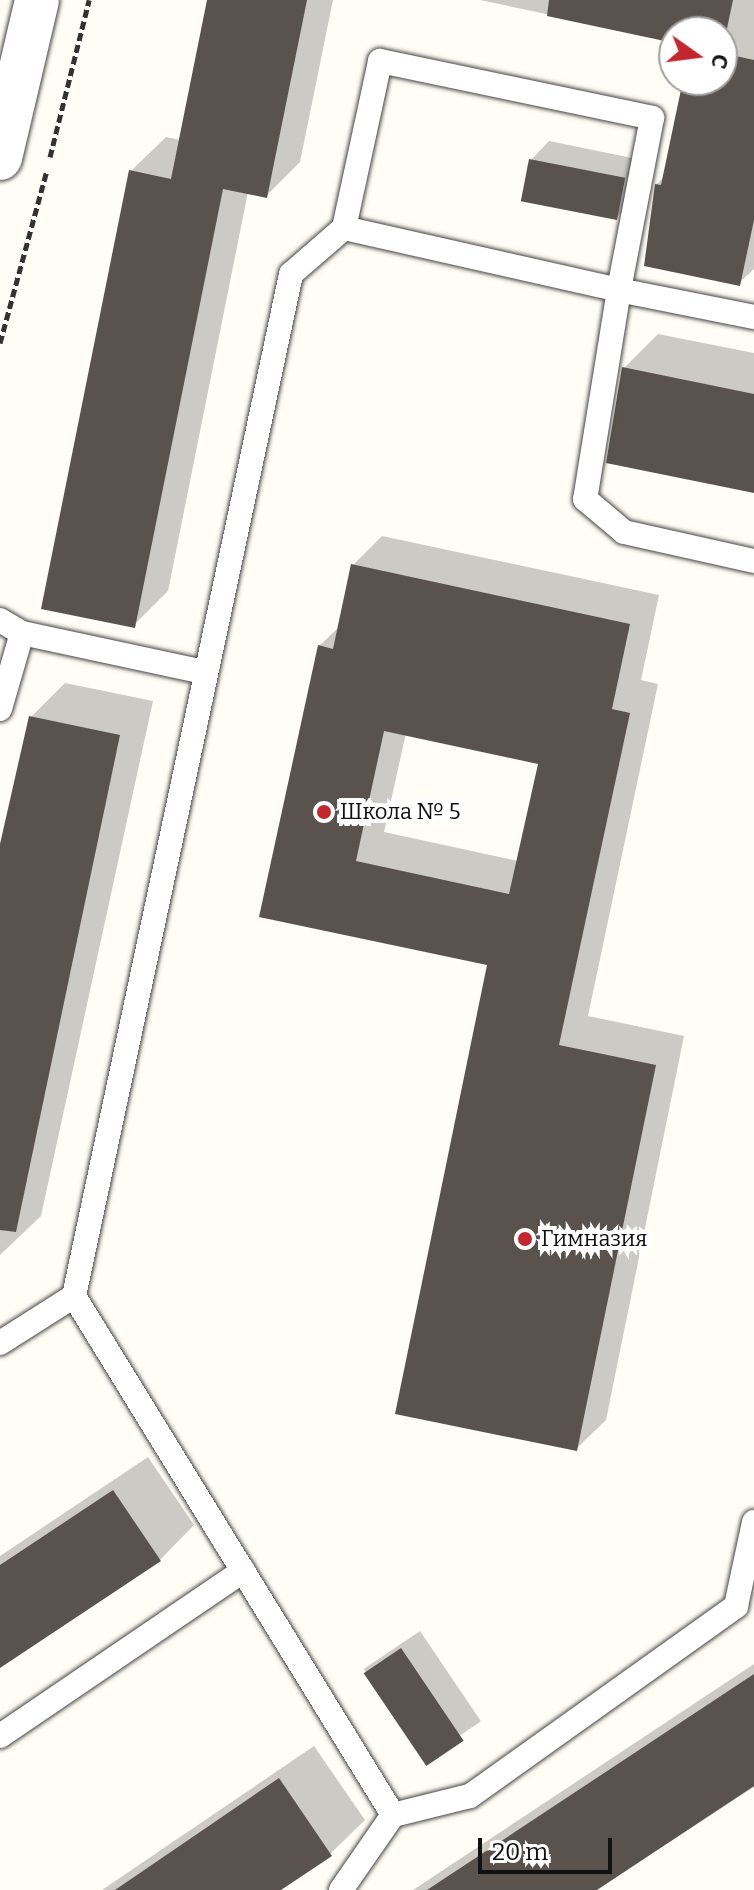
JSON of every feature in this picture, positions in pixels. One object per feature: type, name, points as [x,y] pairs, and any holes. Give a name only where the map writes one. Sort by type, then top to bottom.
[{"type":"street","points":[[0,158],[37,0]]},
{"type":"lane","points":[[393,1815],[74,1296],[204,672],[291,274],[344,228],[380,61],[652,118],[619,290],[585,499],[624,532],[754,561]]},
{"type":"lane","points":[[344,228],[754,317]]},
{"type":"lane","points":[[0,620],[22,633],[204,672]]},
{"type":"lane","points":[[0,709],[22,633]]},
{"type":"lane","points":[[0,1343],[74,1296]]},
{"type":"lane","points":[[341,1890],[393,1815],[470,1796],[736,1606],[754,1522]]},
{"type":"lane","points":[[0,1736],[243,1571]]},
{"type":"building","points":[[207,0],[307,0],[267,198],[223,189],[135,628],[41,609],[129,170],[171,179]]},
{"type":"building","points":[[549,0],[733,0],[730,16],[658,16],[658,40],[547,16]]},
{"type":"building","points":[[738,56],[754,60],[754,220],[740,286],[644,266],[655,184],[661,185],[680,96],[738,96]]},
{"type":"building","points":[[529,159],[625,178],[617,220],[521,201]]},
{"type":"building","points":[[622,367],[754,394],[754,493],[606,463]]},
{"type":"building","points":[[351,564],[630,624],[612,709],[630,713],[559,1045],[656,1065],[577,1451],[395,1414],[487,965],[259,917],[318,645],[333,649]],"holes":[[[384,731],[538,764],[509,894],[356,861]]]},
{"type":"building","points":[[29,716],[120,735],[16,1232],[0,1230],[0,844]]},
{"type":"building","points":[[113,1490],[161,1561],[0,1668],[0,1565]]},
{"type":"building","points":[[401,1648],[464,1741],[426,1766],[364,1673]]},
{"type":"building","points":[[754,1674],[754,1786],[597,1890],[427,1890]]},
{"type":"building","points":[[279,1778],[332,1856],[281,1890],[115,1890]]},
{"type":"place","name":"Школа № 5","points":[[324,812]]},
{"type":"place","name":"Гимназия","points":[[525,1239]]}]
